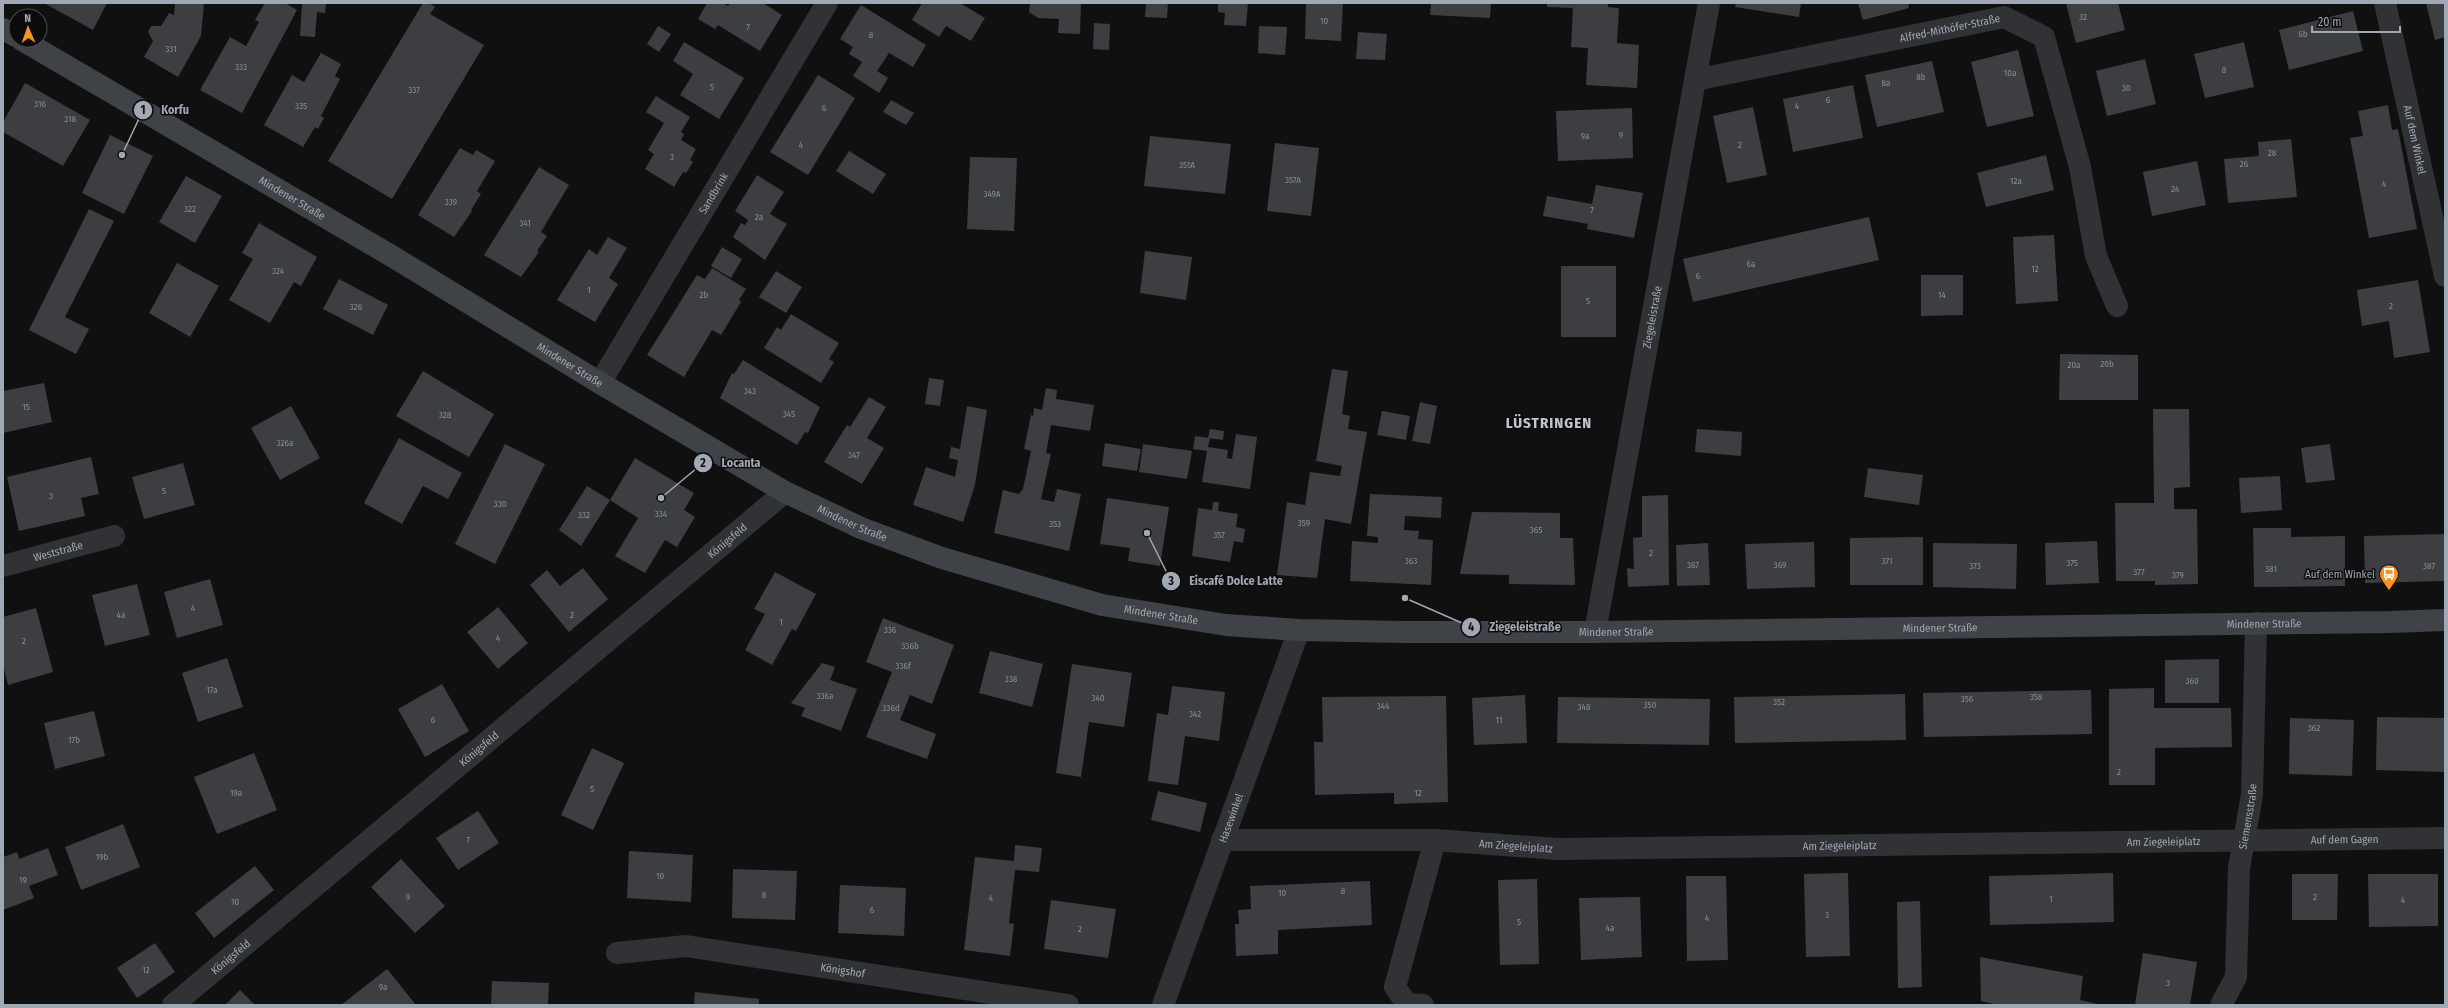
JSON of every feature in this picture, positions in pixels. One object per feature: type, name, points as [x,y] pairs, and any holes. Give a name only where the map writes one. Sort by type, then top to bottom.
[{"type":"main road","name":"Mindener Straße","points":[[36,48],[390,255],[600,383],[785,492],[861,528],[942,558],[1095,603],[1226,625],[1299,630],[1595,632],[2390,622],[2445,620]]},
{"type":"street","name":"Sandbrink","points":[[600,383],[827,3]]},
{"type":"street","name":"Ziegeleistraße","points":[[1595,632],[1709,3]]},
{"type":"street","name":"Auf dem Winkel","points":[[2385,3],[2445,276]]},
{"type":"street","name":"Alfred-Mithöfer-Straße","points":[[1695,80],[2004,17],[2044,37],[2080,167],[2096,256],[2117,306]]},
{"type":"street","name":"Königsfeld","points":[[173,1005],[785,492]]},
{"type":"street","name":"Weststraße","points":[[3,566],[114,536]]},
{"type":"street","name":"Siemensstraße","points":[[2221,1005],[2236,977],[2239,868],[2252,795],[2256,623]]},
{"type":"street","name":"Hasewinkel","points":[[1163,1005],[1299,630]]},
{"type":"street","name":"Auf dem Gagen","points":[[2244,840],[2445,838]]},
{"type":"street","name":"Am Ziegeleiplatz","points":[[1222,840],[1435,840],[1558,849],[2244,840]]},
{"type":"street","points":[[1423,1005],[1407,1004],[1395,987],[1435,840]]},
{"type":"street","name":"Königshof","points":[[617,953],[686,946],[1068,1005]]},
{"type":"building","points":[[44,3],[107,3],[93,30]]},
{"type":"building","points":[[175,3],[204,3],[201,36],[178,77],[144,57],[153,41],[148,32],[151,26],[161,26],[169,13],[174,15]]},
{"type":"building","points":[[265,3],[285,3],[297,10],[242,113],[200,90],[230,37],[246,46],[259,22],[255,20]]},
{"type":"building","points":[[302,3],[326,3],[325,13],[317,12],[315,37],[300,36]]},
{"type":"building","points":[[423,3],[429,3],[435,7],[430,14],[484,45],[392,199],[328,161]]},
{"type":"building","points":[[707,3],[723,3],[728,6],[730,3],[763,3],[782,15],[760,51],[718,25],[715,29],[698,19]]},
{"type":"building","points":[[922,3],[960,3],[985,18],[971,41],[946,26],[939,37],[912,20]]},
{"type":"building","points":[[1030,3],[1081,3],[1080,34],[1058,33],[1059,19],[1038,18],[1029,12]]},
{"type":"building","points":[[1146,3],[1168,3],[1167,18],[1145,17]]},
{"type":"building","points":[[1218,3],[1248,3],[1246,26],[1224,25],[1225,13],[1218,12]]},
{"type":"building","points":[[1306,3],[1343,3],[1341,41],[1305,39]]},
{"type":"building","points":[[1431,3],[1491,3],[1490,18],[1430,15]]},
{"type":"building","points":[[1547,3],[1608,3],[1608,7],[1619,8],[1617,43],[1639,45],[1637,88],[1586,85],[1588,48],[1571,47],[1573,8],[1547,7]]},
{"type":"building","points":[[1736,3],[1801,3],[1799,17],[1735,7]]},
{"type":"building","points":[[1858,3],[1908,3],[1909,8],[1863,20]]},
{"type":"building","points":[[2066,3],[2118,3],[2125,30],[2076,43]]},
{"type":"building","points":[[2426,3],[2445,3],[2445,37],[2435,40]]},
{"type":"building","points":[[861,5],[926,45],[913,67],[889,53],[877,71],[888,78],[879,93],[853,76],[862,62],[849,54],[853,47],[840,39]]},
{"type":"building","points":[[2353,11],[2363,51],[2289,70],[2279,30]]},
{"type":"building","points":[[1094,23],[1110,24],[1109,50],[1093,49]]},
{"type":"building","points":[[658,26],[671,34],[659,52],[647,44]]},
{"type":"building","points":[[1259,26],[1287,27],[1285,55],[1258,53]]},
{"type":"building","points":[[1358,32],[1387,34],[1385,60],[1356,59]]},
{"type":"building","points":[[684,42],[744,78],[719,119],[680,95],[693,74],[673,61]]},
{"type":"building","points":[[2244,42],[2254,87],[2205,98],[2194,54]]},
{"type":"building","points":[[2018,50],[2034,116],[1987,127],[1971,62]]},
{"type":"building","points":[[321,53],[341,64],[335,76],[340,79],[321,116],[324,118],[318,129],[315,127],[303,147],[264,125],[292,75],[304,82]]},
{"type":"building","points":[[2145,59],[2156,104],[2107,116],[2096,71]]},
{"type":"building","points":[[1932,61],[1944,112],[1877,127],[1865,75]]},
{"type":"building","points":[[818,75],[855,98],[808,175],[770,152]]},
{"type":"building","points":[[25,83],[90,120],[63,166],[3,132],[3,122]]},
{"type":"building","points":[[1853,85],[1863,138],[1793,152],[1783,99]]},
{"type":"building","points":[[656,96],[690,117],[681,132],[684,134],[681,140],[696,149],[690,160],[693,162],[686,173],[683,172],[674,187],[645,169],[654,154],[648,150],[664,123],[646,112]]},
{"type":"building","points":[[891,100],[914,113],[906,125],[883,112]]},
{"type":"building","points":[[2388,105],[2392,130],[2398,129],[2417,229],[2369,238],[2350,138],[2363,136],[2358,111]]},
{"type":"building","points":[[1753,107],[1767,175],[1727,183],[1713,116]]},
{"type":"building","points":[[1632,108],[1633,158],[1558,161],[1556,111]]},
{"type":"building","points":[[110,135],[153,156],[124,214],[82,193]]},
{"type":"building","points":[[1150,136],[1231,144],[1225,194],[1144,186]]},
{"type":"building","points":[[2291,139],[2297,197],[2228,203],[2224,159],[2259,156],[2258,142]]},
{"type":"building","points":[[1275,143],[1319,148],[1311,216],[1267,211]]},
{"type":"building","points":[[460,148],[473,155],[476,150],[495,161],[477,191],[481,194],[471,210],[472,211],[454,237],[418,215]]},
{"type":"building","points":[[849,151],[886,174],[873,194],[836,171]]},
{"type":"building","points":[[2046,155],[2054,190],[1986,207],[1977,173]]},
{"type":"building","points":[[970,157],[1017,158],[1014,231],[967,229]]},
{"type":"building","points":[[2197,161],[2206,205],[2152,216],[2143,172]]},
{"type":"building","points":[[539,167],[569,185],[541,232],[547,236],[537,251],[539,252],[521,277],[484,255]]},
{"type":"building","points":[[757,175],[784,192],[770,214],[787,224],[765,260],[733,237],[741,223],[745,225],[748,220],[735,211]]},
{"type":"building","points":[[186,176],[222,196],[195,243],[159,222]]},
{"type":"building","points":[[1596,185],[1643,193],[1634,238],[1587,229],[1588,224],[1543,216],[1547,196],[1592,204]]},
{"type":"building","points":[[89,209],[114,221],[65,317],[89,329],[76,354],[29,330]]},
{"type":"building","points":[[1869,217],[1879,260],[1693,302],[1683,259]]},
{"type":"building","points":[[259,223],[317,257],[301,286],[294,282],[270,323],[229,300],[253,259],[242,253]]},
{"type":"building","points":[[2054,235],[2058,301],[2016,304],[2013,237]]},
{"type":"building","points":[[608,237],[627,248],[609,278],[618,284],[595,322],[557,300],[589,249],[597,255]]},
{"type":"building","points":[[722,247],[742,259],[731,278],[711,266]]},
{"type":"building","points":[[1145,251],[1192,257],[1186,300],[1140,293]]},
{"type":"building","points":[[177,263],[219,286],[190,337],[149,313]]},
{"type":"building","points":[[1561,266],[1616,266],[1616,337],[1561,337]]},
{"type":"building","points":[[712,268],[746,289],[739,300],[741,302],[721,335],[712,330],[684,377],[647,355],[697,275],[705,279]]},
{"type":"building","points":[[776,271],[802,287],[786,313],[759,297]]},
{"type":"building","points":[[1921,275],[1963,275],[1963,315],[1921,316]]},
{"type":"building","points":[[339,279],[388,305],[373,335],[323,309]]},
{"type":"building","points":[[2418,280],[2430,352],[2394,358],[2389,321],[2362,326],[2357,290]]},
{"type":"building","points":[[791,314],[839,343],[829,359],[834,362],[821,383],[764,348],[777,327],[781,330]]},
{"type":"building","points":[[2060,354],[2138,355],[2138,400],[2059,400]]},
{"type":"building","points":[[743,360],[820,407],[808,433],[805,432],[797,445],[720,398],[732,373],[734,374]]},
{"type":"building","points":[[1332,369],[1348,371],[1342,414],[1350,416],[1348,429],[1367,432],[1351,524],[1325,519],[1317,578],[1277,575],[1287,502],[1305,505],[1310,472],[1340,476],[1342,466],[1316,461]]},
{"type":"building","points":[[423,371],[494,414],[469,457],[396,416]]},
{"type":"building","points":[[929,378],[944,380],[940,406],[925,404]]},
{"type":"building","points":[[44,383],[52,422],[3,433],[3,391]]},
{"type":"building","points":[[1046,388],[1057,390],[1056,399],[1094,405],[1090,431],[1051,425],[1046,453],[1051,454],[1041,499],[1054,502],[1057,489],[1081,494],[1069,551],[994,533],[1003,490],[1019,494],[1023,489],[1031,451],[1024,449],[1031,415],[1033,416],[1034,408],[1042,410]]},
{"type":"building","points":[[869,397],[886,407],[867,438],[884,448],[862,484],[824,462],[847,425],[850,427]]},
{"type":"building","points":[[1420,402],[1437,406],[1430,444],[1412,441]]},
{"type":"building","points":[[291,406],[320,458],[280,480],[251,428]]},
{"type":"building","points":[[967,406],[987,410],[975,485],[963,522],[913,505],[926,467],[955,477],[958,460],[949,458],[951,447],[960,449]]},
{"type":"building","points":[[2153,409],[2189,409],[2190,487],[2174,488],[2174,509],[2197,509],[2198,584],[2155,585],[2155,581],[2116,581],[2115,503],[2154,503]]},
{"type":"building","points":[[1382,411],[1410,416],[1406,440],[1377,435]]},
{"type":"building","points":[[1210,429],[1224,431],[1223,440],[1208,438]]},
{"type":"building","points":[[1697,429],[1742,432],[1741,456],[1695,452]]},
{"type":"building","points":[[1236,434],[1257,437],[1250,489],[1202,482],[1207,451],[1193,449],[1195,436],[1210,438],[1208,447],[1228,450],[1227,458],[1232,459]]},
{"type":"building","points":[[399,438],[462,473],[448,499],[423,486],[402,524],[364,503]]},
{"type":"building","points":[[1105,443],[1141,449],[1137,471],[1102,466]]},
{"type":"building","points":[[505,444],[545,464],[495,564],[455,544]]},
{"type":"building","points":[[1143,444],[1192,451],[1187,479],[1139,472]]},
{"type":"building","points":[[2330,444],[2335,480],[2306,483],[2301,448]]},
{"type":"building","points":[[91,457],[99,494],[81,498],[85,516],[19,531],[7,477]]},
{"type":"building","points":[[635,458],[694,493],[684,510],[695,517],[677,547],[665,540],[645,573],[615,556],[638,518],[610,500]]},
{"type":"building","points":[[183,463],[195,505],[144,519],[132,477]]},
{"type":"building","points":[[1868,468],[1923,475],[1919,505],[1864,497]]},
{"type":"building","points":[[2280,476],[2282,510],[2241,513],[2239,478]]},
{"type":"building","points":[[587,486],[610,500],[581,546],[559,530]]},
{"type":"building","points":[[1370,494],[1442,497],[1441,518],[1405,516],[1404,530],[1419,531],[1418,539],[1433,540],[1431,585],[1350,581],[1352,541],[1378,543],[1378,537],[1367,536]]},
{"type":"building","points":[[1668,495],[1669,585],[1628,587],[1627,568],[1634,569],[1633,538],[1642,537],[1642,496]]},
{"type":"building","points":[[1107,498],[1169,507],[1160,566],[1128,561],[1130,548],[1100,544]]},
{"type":"building","points":[[1213,502],[1219,502],[1218,511],[1238,514],[1236,527],[1245,529],[1243,543],[1234,541],[1230,562],[1192,556],[1198,508],[1212,510]]},
{"type":"building","points":[[1472,512],[1560,513],[1560,538],[1573,538],[1575,585],[1509,584],[1509,575],[1460,574]]},
{"type":"building","points":[[2253,528],[2291,528],[2291,537],[2345,536],[2345,586],[2254,587]]},
{"type":"building","points":[[2445,534],[2445,581],[2365,583],[2364,536]]},
{"type":"building","points":[[1923,537],[1923,585],[1850,585],[1850,538]]},
{"type":"building","points":[[2097,541],[2099,583],[2046,585],[2045,543]]},
{"type":"building","points":[[1814,542],[1815,587],[1747,589],[1745,544]]},
{"type":"building","points":[[1708,543],[1710,585],[1677,586],[1676,545]]},
{"type":"building","points":[[1933,543],[2017,544],[2016,589],[1933,587]]},
{"type":"building","points":[[583,568],[608,599],[569,632],[530,585],[547,570],[560,586]]},
{"type":"building","points":[[775,572],[816,594],[796,631],[792,629],[772,665],[745,650],[765,614],[754,609]]},
{"type":"building","points":[[210,579],[223,625],[177,638],[164,592]]},
{"type":"building","points":[[137,584],[150,635],[105,646],[92,595]]},
{"type":"building","points":[[498,607],[528,643],[498,669],[467,632]]},
{"type":"building","points":[[36,608],[53,672],[8,685],[3,665],[3,617]]},
{"type":"building","points":[[883,618],[954,645],[932,704],[910,695],[900,720],[936,734],[927,759],[866,737],[892,672],[866,662]]},
{"type":"building","points":[[990,651],[1043,664],[1032,707],[979,693]]},
{"type":"building","points":[[227,658],[243,707],[198,722],[182,673]]},
{"type":"building","points":[[2219,659],[2219,703],[2165,703],[2165,660]]},
{"type":"building","points":[[822,663],[835,667],[830,680],[857,689],[841,731],[801,716],[805,708],[791,703]]},
{"type":"building","points":[[1072,664],[1132,673],[1124,727],[1089,722],[1081,777],[1056,773]]},
{"type":"building","points":[[442,684],[469,731],[425,757],[398,709]]},
{"type":"building","points":[[1172,686],[1225,692],[1219,741],[1185,736],[1178,785],[1148,781],[1157,713],[1168,715]]},
{"type":"building","points":[[2154,688],[2154,708],[2231,708],[2232,747],[2155,748],[2155,785],[2109,785],[2109,689]]},
{"type":"building","points":[[2091,690],[2092,734],[1924,737],[1923,693]]},
{"type":"building","points":[[1905,694],[1906,740],[1735,743],[1734,697]]},
{"type":"building","points":[[1525,695],[1527,743],[1474,745],[1472,698]]},
{"type":"building","points":[[1446,696],[1448,802],[1394,804],[1394,793],[1315,795],[1314,742],[1323,742],[1322,697]]},
{"type":"building","points":[[1558,697],[1710,699],[1709,745],[1557,743]]},
{"type":"building","points":[[94,711],[105,756],[55,769],[44,723]]},
{"type":"building","points":[[2377,717],[2445,718],[2445,772],[2376,770]]},
{"type":"building","points":[[2290,718],[2354,720],[2352,776],[2289,774]]},
{"type":"building","points":[[592,748],[624,763],[593,830],[561,815]]},
{"type":"building","points":[[254,753],[277,810],[217,834],[194,777]]},
{"type":"building","points":[[1158,791],[1207,803],[1200,832],[1151,820]]},
{"type":"building","points":[[478,811],[499,843],[458,870],[436,838]]},
{"type":"building","points":[[123,824],[140,867],[81,890],[65,847]]},
{"type":"building","points":[[1015,845],[1042,848],[1039,872],[1015,870],[1009,923],[1014,924],[1010,956],[964,950],[975,857],[1014,861]]},
{"type":"building","points":[[48,848],[58,875],[29,886],[34,898],[3,910],[3,857],[17,852],[19,859]]},
{"type":"building","points":[[629,851],[693,855],[691,902],[627,898]]},
{"type":"building","points":[[401,859],[445,906],[415,933],[371,887]]},
{"type":"building","points":[[255,866],[274,890],[214,938],[195,913]]},
{"type":"building","points":[[733,869],[797,871],[795,920],[732,918]]},
{"type":"building","points":[[1848,873],[1850,956],[1806,957],[1804,874]]},
{"type":"building","points":[[2113,873],[2114,922],[1990,925],[1989,876]]},
{"type":"building","points":[[2292,874],[2338,874],[2337,920],[2292,920]]},
{"type":"building","points":[[2368,874],[2438,874],[2438,926],[2369,927]]},
{"type":"building","points":[[1686,876],[1726,876],[1728,960],[1687,961]]},
{"type":"building","points":[[1537,879],[1539,964],[1500,965],[1498,880]]},
{"type":"building","points":[[1370,881],[1372,925],[1278,930],[1278,954],[1236,956],[1235,924],[1239,924],[1238,910],[1251,909],[1250,886]]},
{"type":"building","points":[[840,885],[906,888],[904,936],[838,933]]},
{"type":"building","points":[[1640,897],[1642,957],[1581,960],[1579,898]]},
{"type":"building","points":[[1051,900],[1116,909],[1108,958],[1044,949]]},
{"type":"building","points":[[1920,901],[1922,987],[1898,988],[1897,902]]},
{"type":"building","points":[[155,943],[175,972],[137,998],[117,968]]},
{"type":"building","points":[[2143,953],[2197,962],[2190,1005],[2135,1005]]},
{"type":"building","points":[[1980,957],[2083,976],[2080,1000],[2102,1005],[1998,1005],[1981,1001]]},
{"type":"building","points":[[387,969],[416,1005],[341,1005]]},
{"type":"building","points":[[492,981],[549,983],[548,1005],[491,1005]]},
{"type":"building","points":[[240,990],[255,1005],[225,1005]]},
{"type":"building","points":[[695,992],[759,999],[759,1005],[694,1005]]},
{"type":"place","name":"Korfu","points":[[122,155]]},
{"type":"place","name":"Locanta","points":[[661,498]]},
{"type":"place","name":"Eiscafé Dolce Latte","points":[[1147,533]]},
{"type":"place","name":"Auf dem Winkel","points":[[2389,591]]},
{"type":"place","name":"Ziegeleistraße","points":[[1405,598]]},
{"type":"district","name":"LÜSTRINGEN","points":[[1549,423]]}]
